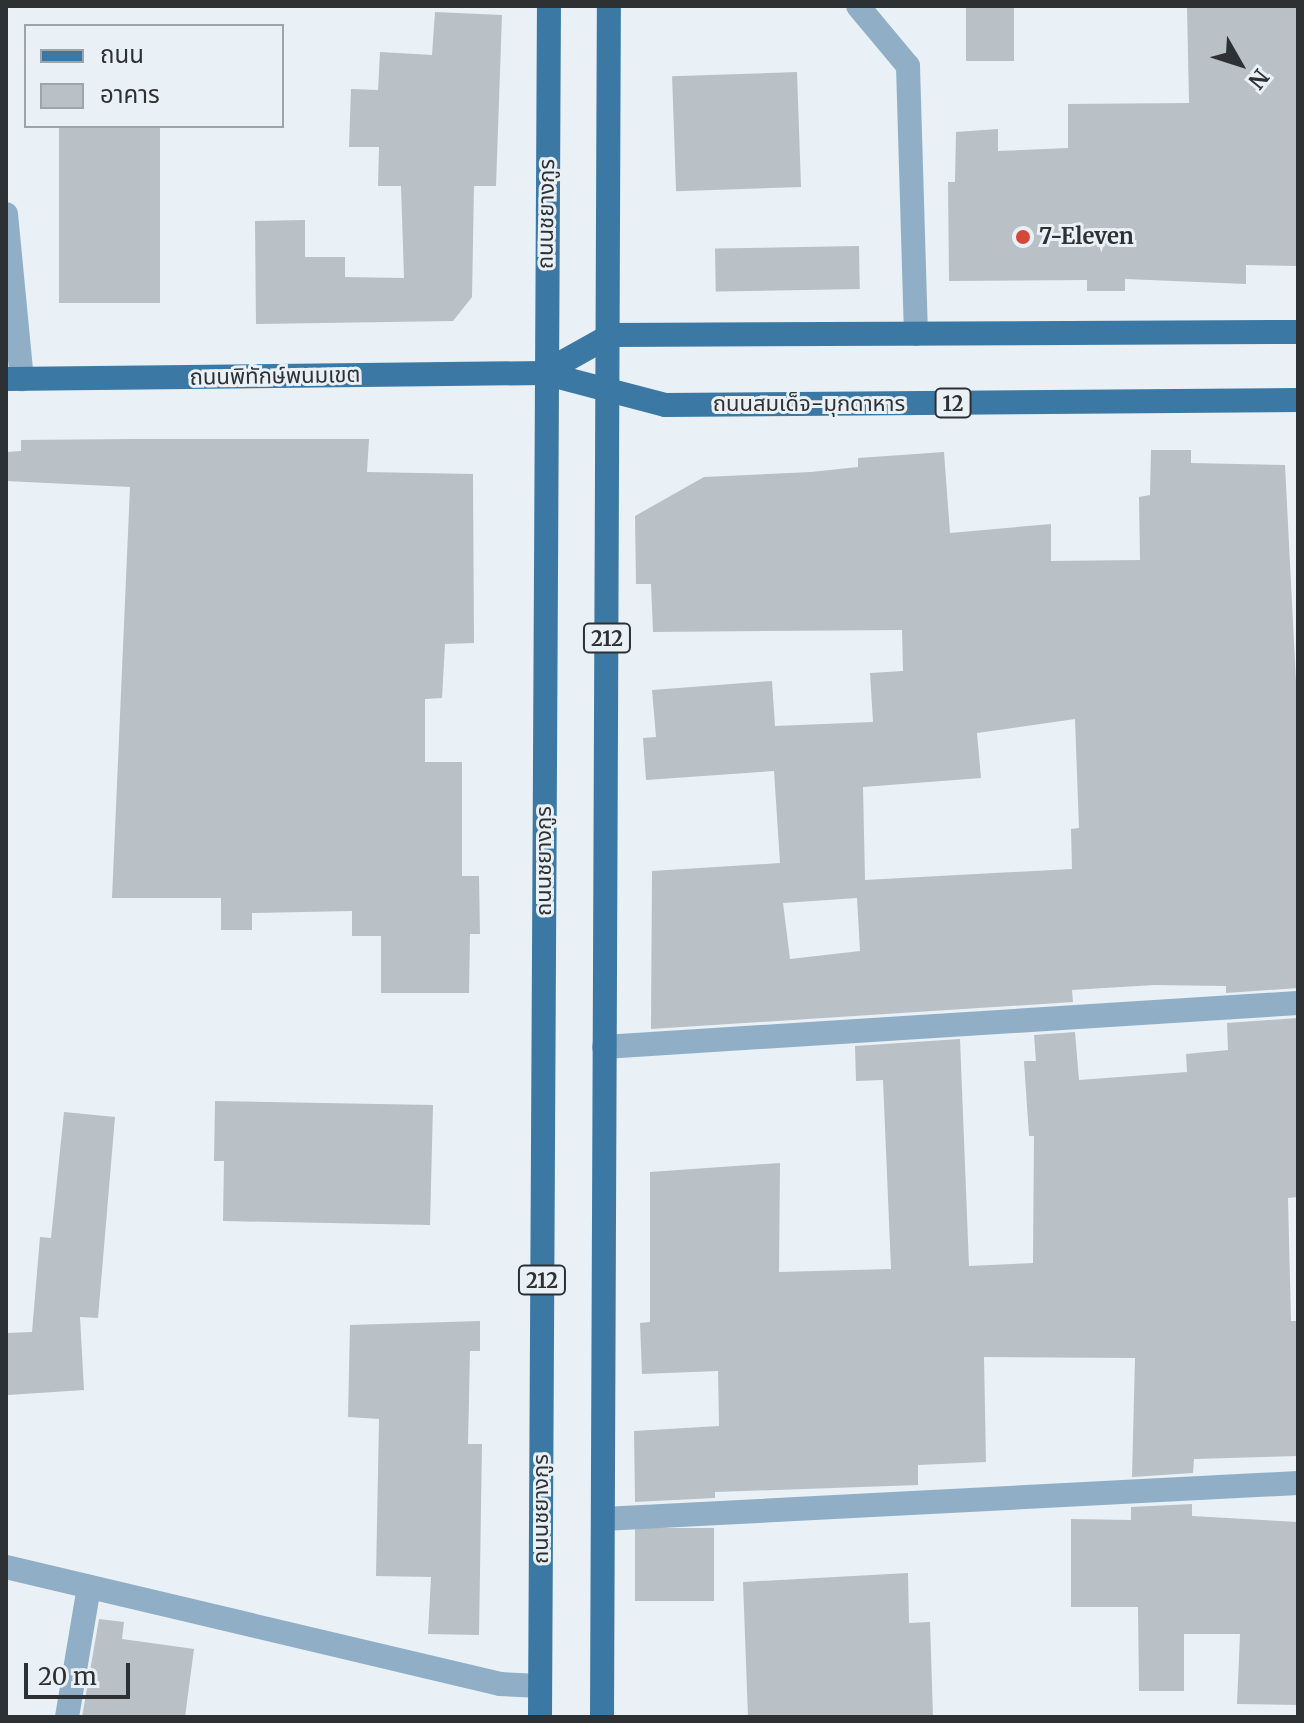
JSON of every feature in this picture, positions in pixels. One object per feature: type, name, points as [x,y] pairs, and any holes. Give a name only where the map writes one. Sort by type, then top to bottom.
[{"type":"main road","name":"ถนนชยางกูร","points":[[540,1717],[543,373],[549,6]]},
{"type":"main road","name":"212","points":[[602,1717],[611,335],[609,6]]},
{"type":"main road","points":[[543,373],[611,335],[1298,332]]},
{"type":"main road","name":"ถนนพิทักษ์พนมเขต","points":[[14,379],[543,373]]},
{"type":"main road","name":"ถนนสมเด็จ-มุกดาหาร","points":[[543,373],[609,394],[665,405],[1298,400]]},
{"type":"street","points":[[858,6],[908,66],[916,334]]},
{"type":"street","points":[[6,214],[14,379]]},
{"type":"street","points":[[604,1047],[1298,1003]]},
{"type":"street","points":[[603,1519],[1298,1483]]},
{"type":"street","points":[[6,1567],[500,1684],[540,1686]]},
{"type":"street","points":[[67,1717],[89,1587]]},
{"type":"building","points":[[966,6],[1014,6],[1014,61],[966,61]]},
{"type":"building","points":[[1187,6],[1298,6],[1298,266],[1246,265],[1246,284],[1125,279],[1125,291],[1087,291],[1087,280],[949,281],[948,182],[955,182],[956,132],[998,129],[998,151],[1068,148],[1068,104],[1189,103]]},
{"type":"building","points":[[435,12],[502,15],[496,186],[474,186],[472,297],[453,321],[256,324],[255,221],[305,220],[305,257],[345,257],[345,277],[404,278],[401,186],[378,186],[379,147],[349,147],[351,89],[378,90],[380,52],[432,55]]},
{"type":"building","points":[[797,72],[801,187],[676,191],[672,76]]},
{"type":"building","points":[[59,128],[160,128],[160,303],[59,303]]},
{"type":"building","points":[[859,246],[860,289],[716,292],[715,249]]},
{"type":"building","points":[[369,439],[367,472],[473,474],[474,643],[445,644],[442,698],[425,699],[425,762],[462,762],[462,876],[479,876],[480,934],[470,934],[469,993],[381,993],[381,936],[352,936],[352,911],[252,913],[252,930],[221,930],[221,898],[112,898],[130,487],[6,481],[6,452],[21,451],[21,440]]},
{"type":"building","points":[[1151,450],[1191,450],[1191,463],[1285,465],[1298,721],[1298,988],[1226,993],[1226,986],[1154,985],[1072,990],[1073,1002],[651,1029],[652,871],[780,863],[774,771],[646,780],[643,738],[656,737],[652,690],[772,681],[775,726],[873,722],[870,673],[903,671],[902,630],[653,632],[651,584],[636,584],[635,516],[704,477],[811,472],[858,467],[858,458],[944,452],[950,533],[1051,524],[1051,561],[1140,560],[1139,497],[1150,495]],"holes":[[[1075,719],[1079,828],[1071,829],[1072,869],[865,880],[863,787],[981,778],[977,733]],[[857,898],[860,951],[790,959],[783,903]]]},
{"type":"building","points":[[1298,1018],[1298,1197],[1288,1198],[1291,1321],[1298,1321],[1298,1456],[1194,1459],[1193,1473],[1132,1477],[1135,1358],[984,1357],[986,1462],[918,1465],[918,1485],[715,1492],[715,1498],[635,1502],[634,1431],[719,1426],[718,1371],[642,1374],[640,1323],[650,1322],[650,1172],[780,1163],[779,1272],[891,1269],[883,1080],[856,1081],[855,1046],[960,1039],[969,1266],[1033,1263],[1034,1136],[1029,1136],[1024,1061],[1036,1061],[1034,1035],[1075,1032],[1079,1080],[1187,1072],[1186,1054],[1228,1050],[1227,1023]]},
{"type":"building","points":[[215,1101],[433,1105],[430,1225],[223,1221],[224,1161],[214,1161]]},
{"type":"building","points":[[64,1112],[115,1117],[98,1318],[80,1317],[84,1390],[8,1395],[6,1333],[32,1332],[40,1237],[51,1238]]},
{"type":"building","points":[[480,1321],[480,1351],[470,1351],[468,1444],[482,1444],[479,1635],[428,1634],[431,1577],[376,1576],[379,1419],[348,1417],[350,1325]]},
{"type":"building","points":[[1192,1504],[1192,1516],[1298,1522],[1298,1705],[1237,1704],[1240,1634],[1184,1634],[1184,1691],[1139,1691],[1138,1607],[1071,1607],[1071,1519],[1131,1520],[1131,1507]]},
{"type":"building","points":[[635,1528],[714,1528],[714,1601],[635,1601]]},
{"type":"building","points":[[908,1573],[909,1623],[930,1622],[933,1717],[748,1717],[743,1582]]},
{"type":"building","points":[[99,1619],[124,1622],[122,1639],[194,1649],[185,1717],[82,1717]]},
{"type":"place","name":"7-Eleven","points":[[1023,237]]}]
